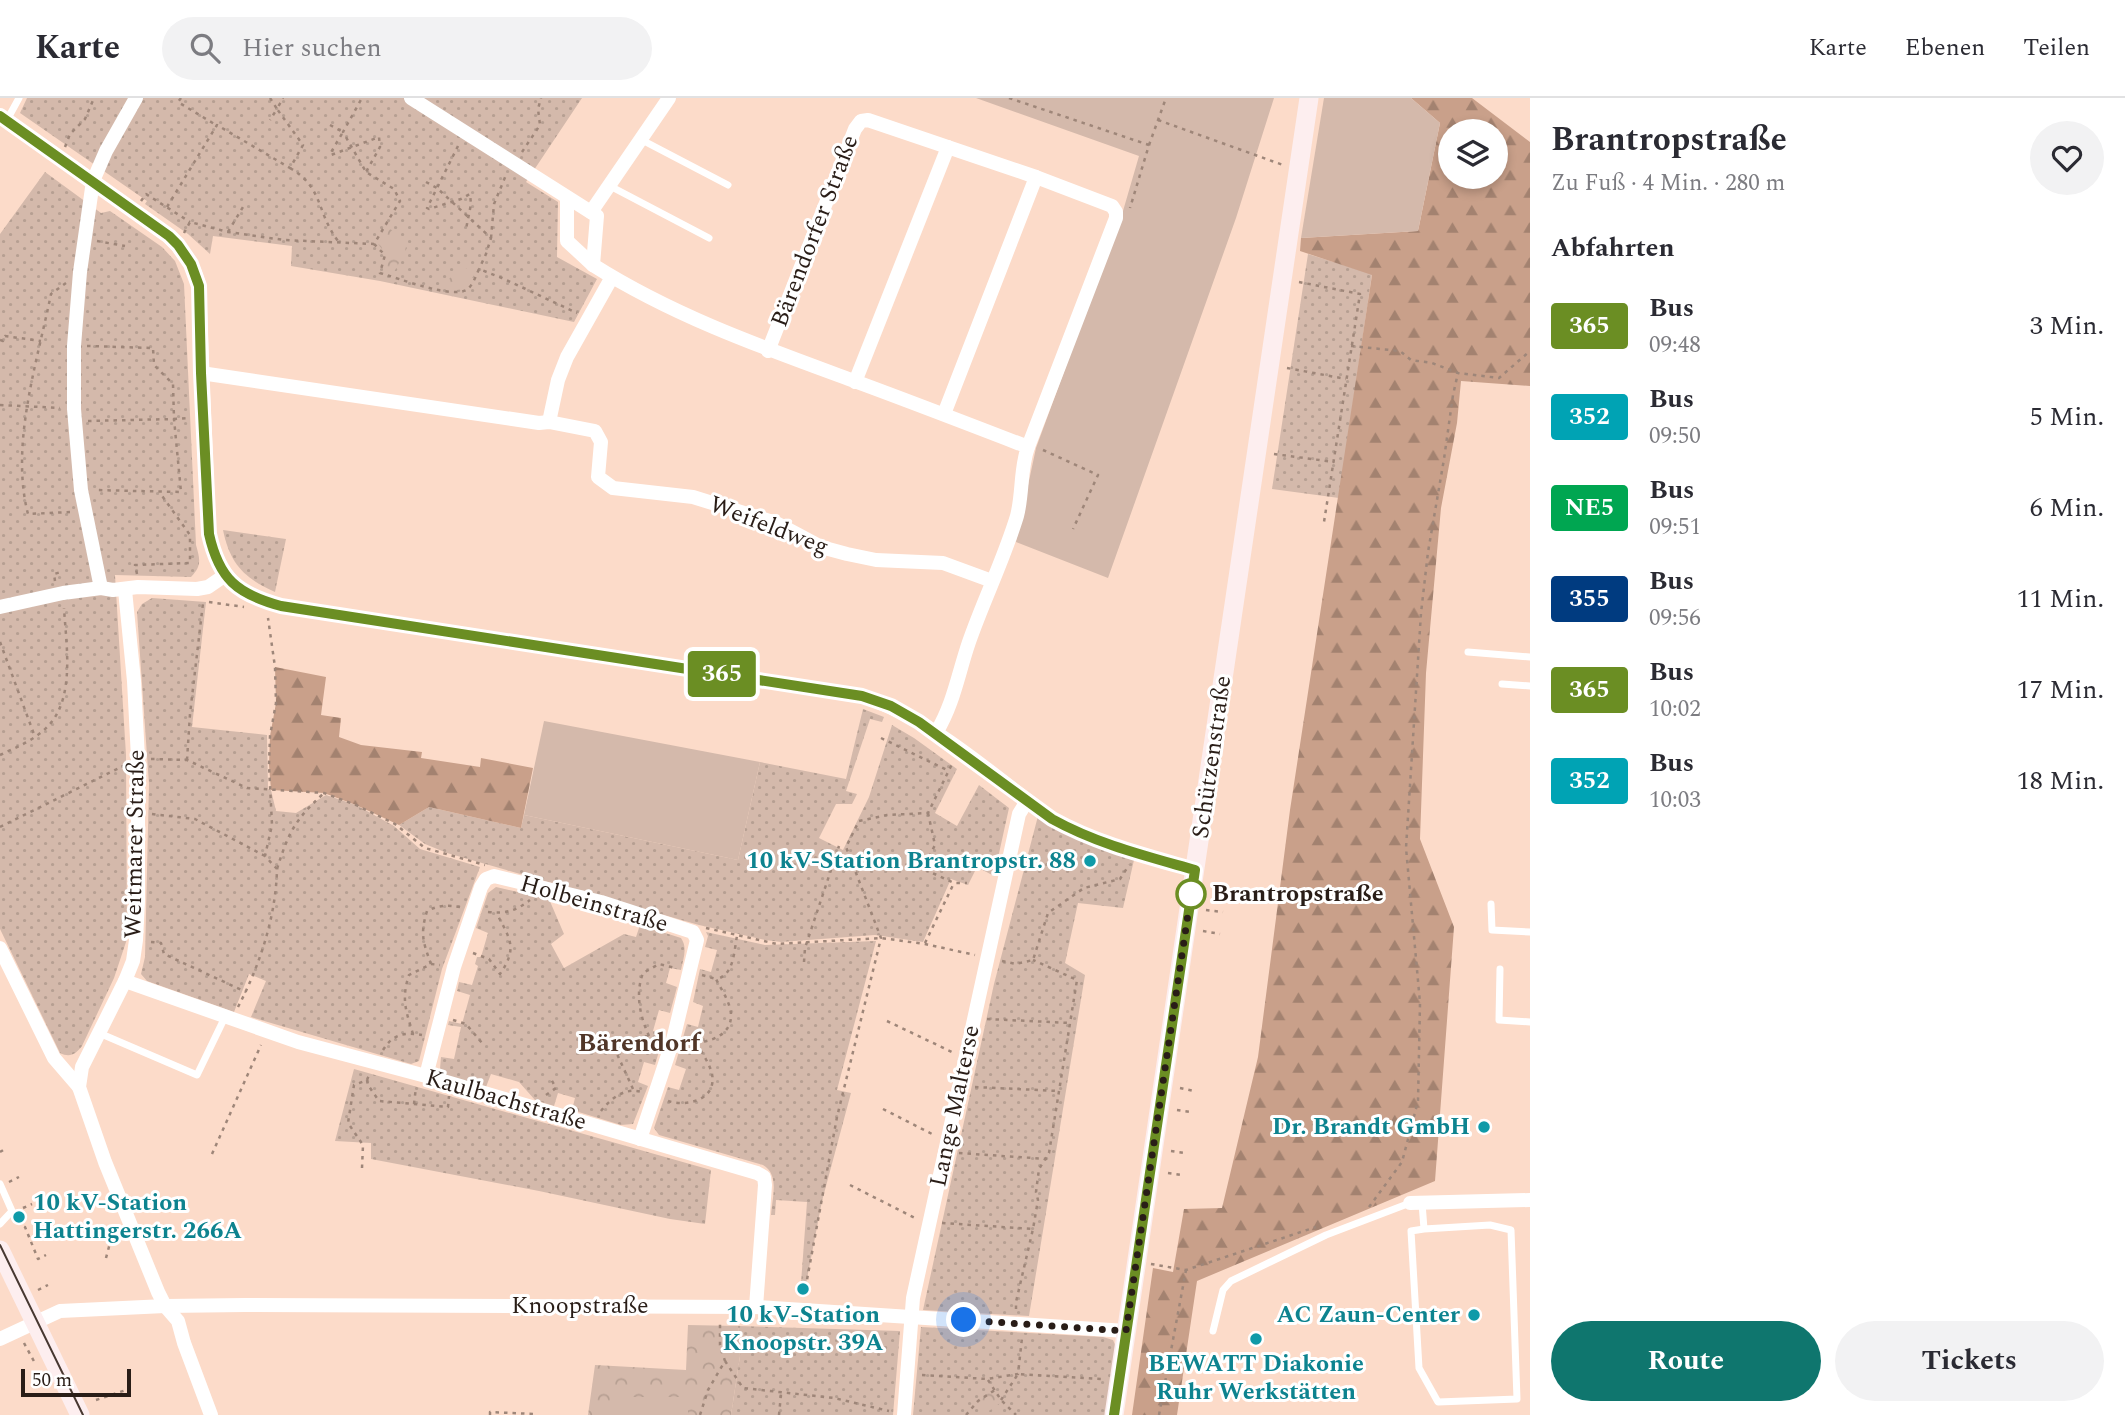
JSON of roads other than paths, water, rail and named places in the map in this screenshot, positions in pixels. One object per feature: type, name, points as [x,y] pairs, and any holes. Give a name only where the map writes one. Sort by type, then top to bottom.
[{"type":"street","points":[[101,588],[81,490],[75,415],[74,346],[80,272],[93,181],[106,151],[136,98]]},
{"type":"street","points":[[411,98],[597,216],[593,265]]},
{"type":"street","points":[[591,212],[669,98]]},
{"type":"street","name":"Schützenstraße","points":[[1114,1415],[1309,98]]},
{"type":"street","points":[[3,118],[134,210],[178,245],[191,264],[199,286],[209,534],[214,556],[225,576],[265,606],[281,606],[849,694],[891,706],[936,733],[1052,819],[1092,839],[1195,870]]},
{"type":"street","name":"Bärendorfer Straße","points":[[768,351],[857,124],[864,120],[1036,177],[1112,206],[1116,212],[1022,464],[1022,488],[1017,514],[969,642],[948,713],[936,733]]},
{"type":"street","points":[[855,382],[948,147]]},
{"type":"street","points":[[944,414],[1036,177]]},
{"type":"street","name":"Bärendorfer Straße","points":[[567,198],[567,242],[593,265],[612,277],[697,320],[768,351],[1028,447]]},
{"type":"street","points":[[549,422],[558,380],[567,357],[612,277]]},
{"type":"street","name":"Weifeldweg","points":[[201,373],[540,424],[549,422],[595,431],[601,443],[598,477],[613,488],[693,497],[776,523],[834,551],[876,560],[943,563],[992,581]]},
{"type":"street","points":[[0,607],[63,586],[113,590],[197,589],[208,587],[225,576]]},
{"type":"street","name":"Weitmarer Straße","points":[[79,1087],[82,1067],[133,961],[136,940],[138,758],[132,588]]},
{"type":"street","name":"Lange Malterse","points":[[904,1415],[913,1298],[986,958],[1019,814],[1027,800]]},
{"type":"street","name":"Holbeinstraße","points":[[426,1076],[460,949],[486,879],[494,876],[601,902],[692,932],[697,940],[673,1040],[640,1139]]},
{"type":"street","points":[[0,948],[54,1058],[79,1087],[105,1162],[158,1292],[178,1321],[211,1415]]},
{"type":"street","name":"Kaulbachstraße","points":[[125,981],[267,1032],[757,1172],[764,1177],[756,1307]]},
{"type":"street","points":[[1416,1203],[1530,1200]]},
{"type":"street","points":[[0,1250],[80,1415]]},
{"type":"street","name":"Knoopstraße","points":[[0,1339],[60,1311],[166,1306],[721,1306],[1126,1331]]},
{"type":"lane","points":[[3,118],[19,98]]},
{"type":"lane","points":[[640,139],[728,185]]},
{"type":"lane","points":[[608,185],[709,239]]},
{"type":"lane","points":[[1468,652],[1530,657]]},
{"type":"lane","points":[[1503,684],[1530,686]]},
{"type":"lane","points":[[1492,904],[1492,930],[1530,932]]},
{"type":"lane","points":[[1500,970],[1499,1020],[1530,1023]]},
{"type":"lane","points":[[99,1033],[197,1075],[229,1018]]},
{"type":"lane","points":[[0,1184],[12,1210],[0,1224]]},
{"type":"lane","points":[[1213,1331],[1223,1290],[1231,1281],[1326,1235],[1416,1203],[1424,1229]]},
{"type":"lane","points":[[1490,1226],[1511,1230],[1517,1399],[1438,1402],[1419,1368],[1411,1231],[1424,1229],[1490,1226]]},
{"type":"tram line","points":[[0,1245],[83,1415]]},
{"type":"place","name":"10 kV-Station Brantropstr. 88","points":[[1090,861]]},
{"type":"place","name":"Brantropstraße","points":[[1191,894]]},
{"type":"place","name":"Dr. Brandt GmbH","points":[[1484,1127]]},
{"type":"place","name":"10 kV-Station Hattingerstr. 266A","points":[[19,1217]]},
{"type":"place","name":"10 kV-Station Knoopstr. 39A","points":[[803,1289]]},
{"type":"place","name":"AC Zaun-Center","points":[[1474,1315]]},
{"type":"place","name":"BEWATT Diakonie Ruhr Werkstätten","points":[[1256,1339]]},
{"type":"district","name":"Bärendorf","points":[[639,1043]]}]
